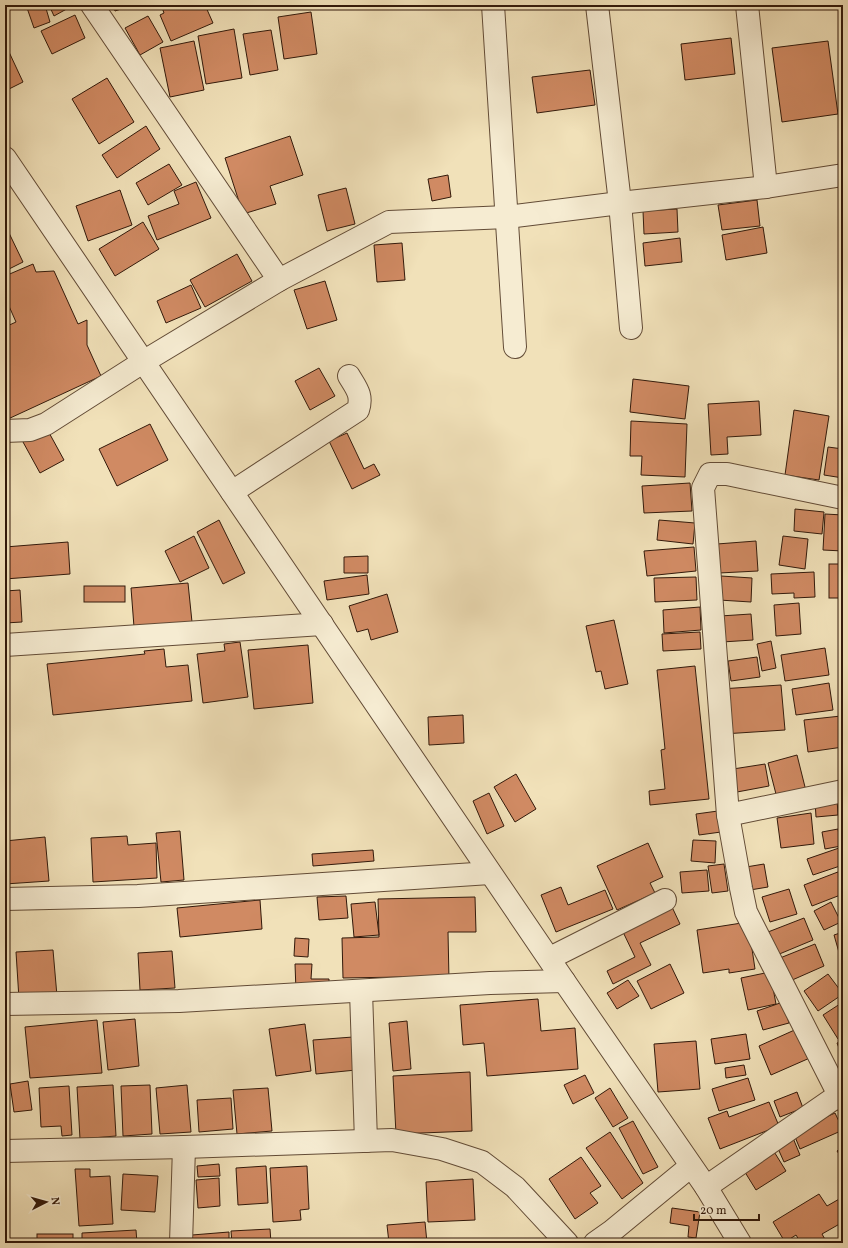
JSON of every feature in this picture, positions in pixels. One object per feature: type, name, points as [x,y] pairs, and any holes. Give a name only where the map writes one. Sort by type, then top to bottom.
[{"type":"street","points":[[92,5],[279,280]]},
{"type":"street","points":[[493,5],[515,347]]},
{"type":"street","points":[[597,5],[620,203],[631,328]]},
{"type":"street","points":[[747,5],[766,188]]},
{"type":"street","points":[[5,158],[490,873],[550,958],[564,981],[706,1187],[740,1243]]},
{"type":"street","points":[[5,431],[30,430],[46,424],[143,362],[279,280],[389,222],[507,217],[620,203],[766,188],[843,176]]},
{"type":"street","points":[[232,492],[358,410],[361,402],[359,394],[349,376]]},
{"type":"street","points":[[706,1187],[842,1096],[746,912],[728,815],[703,488],[710,474],[727,474],[843,498]]},
{"type":"street","points":[[5,645],[322,624]]},
{"type":"street","points":[[728,815],[843,791]]},
{"type":"street","points":[[5,900],[138,896],[490,873]]},
{"type":"street","points":[[550,958],[665,900]]},
{"type":"street","points":[[5,1004],[179,1001],[490,983],[564,981]]},
{"type":"street","points":[[361,991],[366,1141]]},
{"type":"street","points":[[5,1151],[392,1140],[442,1149],[482,1162],[515,1187],[567,1243]]},
{"type":"street","points":[[181,1243],[184,1147]]},
{"type":"street","points":[[595,1243],[612,1231],[691,1166]]},
{"type":"building","points":[[26,5],[45,5],[50,22],[34,28]]},
{"type":"building","points":[[49,5],[71,5],[72,6],[54,16]]},
{"type":"building","points":[[113,5],[133,5],[115,11]]},
{"type":"building","points":[[161,5],[205,5],[213,23],[171,41],[160,15],[164,13]]},
{"type":"building","points":[[311,12],[317,54],[284,59],[278,17]]},
{"type":"building","points":[[75,15],[85,38],[52,54],[41,31]]},
{"type":"building","points":[[148,16],[163,42],[140,55],[125,28]]},
{"type":"building","points":[[234,29],[242,78],[206,84],[198,36]]},
{"type":"building","points":[[271,30],[278,70],[250,75],[243,34]]},
{"type":"building","points":[[731,38],[735,74],[685,80],[681,44]]},
{"type":"building","points":[[194,41],[204,90],[170,97],[160,48]]},
{"type":"building","points":[[828,41],[838,114],[782,122],[772,48]]},
{"type":"building","points":[[9,52],[23,82],[5,91],[5,54]]},
{"type":"building","points":[[590,70],[595,105],[537,113],[532,77]]},
{"type":"building","points":[[107,78],[134,122],[99,144],[72,99]]},
{"type":"building","points":[[146,126],[160,149],[117,178],[102,155]]},
{"type":"building","points":[[290,136],[303,175],[270,186],[276,204],[243,214],[225,158]]},
{"type":"building","points":[[169,164],[182,185],[148,205],[136,183]]},
{"type":"building","points":[[448,175],[451,197],[432,201],[428,179]]},
{"type":"building","points":[[196,182],[211,218],[157,240],[148,216],[179,204],[174,191]]},
{"type":"building","points":[[346,188],[355,224],[327,231],[318,195]]},
{"type":"building","points":[[120,190],[132,225],[88,241],[76,206]]},
{"type":"building","points":[[757,200],[760,226],[722,230],[718,205]]},
{"type":"building","points":[[677,209],[678,232],[644,234],[643,211]]},
{"type":"building","points":[[143,222],[159,249],[115,276],[99,249]]},
{"type":"building","points":[[763,227],[767,253],[726,260],[722,235]]},
{"type":"building","points":[[9,233],[23,262],[5,271],[5,235]]},
{"type":"building","points":[[680,238],[682,262],[645,266],[643,243]]},
{"type":"building","points":[[402,243],[405,280],[377,282],[374,245]]},
{"type":"building","points":[[237,254],[252,281],[205,307],[190,280]]},
{"type":"building","points":[[33,264],[36,272],[54,271],[78,324],[87,320],[87,345],[101,376],[8,419],[5,413],[5,327],[16,322],[5,297],[5,276]]},
{"type":"building","points":[[325,281],[337,320],[307,329],[294,290]]},
{"type":"building","points":[[191,285],[201,308],[166,323],[157,301]]},
{"type":"building","points":[[319,368],[335,396],[310,410],[295,381]]},
{"type":"building","points":[[633,379],[689,386],[685,419],[630,412]]},
{"type":"building","points":[[759,401],[761,435],[727,437],[728,454],[711,455],[708,404]]},
{"type":"building","points":[[794,410],[829,416],[819,480],[785,475]]},
{"type":"building","points":[[631,421],[687,424],[685,477],[641,475],[642,456],[630,456]]},
{"type":"building","points":[[150,424],[168,460],[117,486],[99,449]]},
{"type":"building","points":[[47,429],[64,460],[40,473],[23,442]]},
{"type":"building","points":[[347,433],[364,469],[374,464],[380,475],[352,489],[329,441]]},
{"type":"building","points":[[828,447],[843,449],[843,478],[824,475]]},
{"type":"building","points":[[690,483],[692,511],[644,513],[642,486]]},
{"type":"building","points":[[795,509],[824,512],[822,534],[794,531]]},
{"type":"building","points":[[825,514],[843,515],[843,551],[823,550]]},
{"type":"building","points":[[219,520],[245,573],[223,584],[197,532]]},
{"type":"building","points":[[659,520],[695,523],[693,544],[657,540]]},
{"type":"building","points":[[194,536],[209,568],[180,582],[165,551]]},
{"type":"building","points":[[783,536],[808,539],[805,569],[779,565]]},
{"type":"building","points":[[756,541],[758,571],[719,573],[717,544]]},
{"type":"building","points":[[68,542],[70,574],[5,579],[5,547]]},
{"type":"building","points":[[694,547],[696,571],[647,576],[644,551]]},
{"type":"building","points":[[368,556],[368,573],[344,573],[344,557]]},
{"type":"building","points":[[829,564],[843,564],[843,598],[829,598]]},
{"type":"building","points":[[814,572],[815,597],[794,598],[794,593],[772,594],[771,574]]},
{"type":"building","points":[[367,575],[369,594],[327,600],[324,581]]},
{"type":"building","points":[[721,576],[752,578],[751,602],[719,600]]},
{"type":"building","points":[[696,577],[697,600],[655,602],[654,578]]},
{"type":"building","points":[[188,583],[192,622],[134,627],[131,588]]},
{"type":"building","points":[[84,586],[125,586],[125,602],[84,602]]},
{"type":"building","points":[[20,590],[22,622],[5,623],[5,591]]},
{"type":"building","points":[[387,594],[398,632],[371,640],[368,629],[357,632],[349,606]]},
{"type":"building","points":[[799,603],[801,634],[776,636],[774,605]]},
{"type":"building","points":[[700,607],[701,630],[664,633],[663,610]]},
{"type":"building","points":[[751,614],[753,640],[722,642],[720,616]]},
{"type":"building","points":[[614,620],[628,684],[605,689],[601,671],[596,672],[586,626]]},
{"type":"building","points":[[700,632],[701,649],[663,651],[662,634]]},
{"type":"building","points":[[771,641],[776,668],[762,671],[757,644]]},
{"type":"building","points":[[240,642],[248,697],[203,703],[197,654],[225,651],[224,644]]},
{"type":"building","points":[[308,645],[313,703],[254,709],[248,650]]},
{"type":"building","points":[[825,648],[829,675],[785,681],[781,655]]},
{"type":"building","points":[[164,649],[166,667],[188,665],[192,701],[53,715],[47,664],[145,654],[144,651]]},
{"type":"building","points":[[757,657],[760,677],[731,681],[728,661]]},
{"type":"building","points":[[695,666],[709,799],[650,805],[649,791],[665,789],[661,750],[665,749],[657,670]]},
{"type":"building","points":[[829,683],[833,710],[796,715],[792,689]]},
{"type":"building","points":[[781,685],[785,730],[723,734],[720,689]]},
{"type":"building","points":[[463,715],[464,743],[429,745],[428,717]]},
{"type":"building","points":[[841,716],[843,747],[808,752],[804,720]]},
{"type":"building","points":[[797,755],[806,791],[777,798],[768,763]]},
{"type":"building","points":[[765,764],[769,786],[737,792],[733,769]]},
{"type":"building","points":[[516,774],[536,809],[515,822],[494,787]]},
{"type":"building","points":[[489,793],[504,826],[487,834],[473,801]]},
{"type":"building","points":[[837,799],[838,815],[816,817],[815,801]]},
{"type":"building","points":[[718,811],[721,832],[699,835],[696,814]]},
{"type":"building","points":[[811,813],[814,844],[781,848],[777,818]]},
{"type":"building","points":[[838,829],[841,846],[825,849],[822,832]]},
{"type":"building","points":[[180,831],[184,880],[161,882],[156,833]]},
{"type":"building","points":[[127,836],[128,845],[156,843],[157,878],[93,882],[91,838]]},
{"type":"building","points":[[45,837],[49,881],[5,884],[5,841]]},
{"type":"building","points":[[693,840],[716,841],[715,863],[691,861]]},
{"type":"building","points":[[648,843],[663,877],[650,883],[655,893],[617,910],[597,866]]},
{"type":"building","points":[[839,848],[843,865],[813,875],[807,859]]},
{"type":"building","points":[[373,850],[374,861],[313,866],[312,854]]},
{"type":"building","points":[[724,864],[728,891],[712,893],[708,866]]},
{"type":"building","points":[[764,864],[768,887],[750,890],[746,867]]},
{"type":"building","points":[[707,870],[709,891],[682,893],[680,872]]},
{"type":"building","points":[[843,870],[843,894],[812,906],[804,885]]},
{"type":"building","points":[[561,887],[568,905],[605,890],[613,909],[556,932],[541,895]]},
{"type":"building","points":[[789,889],[797,914],[770,922],[762,897]]},
{"type":"building","points":[[346,896],[348,918],[319,920],[317,897]]},
{"type":"building","points":[[475,897],[476,932],[448,932],[449,980],[403,981],[402,977],[343,978],[342,938],[379,937],[378,899]]},
{"type":"building","points":[[260,900],[262,929],[180,937],[177,908]]},
{"type":"building","points":[[375,902],[379,935],[354,937],[351,904]]},
{"type":"building","points":[[831,902],[841,922],[824,930],[814,911]]},
{"type":"building","points":[[672,907],[680,924],[640,943],[651,965],[613,984],[607,971],[635,957],[623,932]]},
{"type":"building","points":[[804,918],[813,940],[777,955],[768,932]]},
{"type":"building","points":[[748,922],[755,969],[729,973],[729,969],[703,973],[697,930]]},
{"type":"building","points":[[843,932],[843,963],[842,963],[834,935]]},
{"type":"building","points":[[295,938],[309,939],[308,957],[294,956]]},
{"type":"building","points":[[815,944],[824,966],[790,981],[780,958]]},
{"type":"building","points":[[53,950],[57,996],[19,999],[16,952]]},
{"type":"building","points":[[172,951],[175,988],[140,990],[138,953]]},
{"type":"building","points":[[295,964],[312,964],[311,979],[329,979],[329,991],[296,991]]},
{"type":"building","points":[[670,964],[684,993],[651,1009],[637,981]]},
{"type":"building","points":[[770,972],[776,1004],[748,1010],[741,978]]},
{"type":"building","points":[[828,974],[843,994],[818,1011],[804,991]]},
{"type":"building","points":[[628,980],[639,996],[617,1009],[607,993]]},
{"type":"building","points":[[538,999],[541,1031],[575,1028],[578,1069],[487,1076],[484,1043],[463,1045],[460,1005]]},
{"type":"building","points":[[783,1002],[789,1023],[763,1030],[757,1011]]},
{"type":"building","points":[[843,1002],[843,1035],[838,1039],[823,1015]]},
{"type":"building","points":[[135,1019],[139,1066],[108,1070],[103,1022]]},
{"type":"building","points":[[97,1020],[102,1073],[30,1078],[25,1027]]},
{"type":"building","points":[[407,1021],[411,1069],[393,1071],[389,1023]]},
{"type":"building","points":[[305,1024],[311,1071],[276,1076],[269,1029]]},
{"type":"building","points":[[799,1028],[812,1057],[771,1075],[759,1046]]},
{"type":"building","points":[[746,1034],[750,1059],[715,1064],[711,1039]]},
{"type":"building","points":[[353,1037],[356,1070],[316,1074],[313,1040]]},
{"type":"building","points":[[696,1041],[700,1089],[658,1092],[654,1044]]},
{"type":"building","points":[[843,1041],[843,1058],[837,1043]]},
{"type":"building","points":[[744,1065],[746,1075],[726,1078],[725,1068]]},
{"type":"building","points":[[470,1072],[472,1131],[396,1134],[393,1076]]},
{"type":"building","points":[[585,1075],[594,1093],[573,1104],[564,1085]]},
{"type":"building","points":[[748,1078],[755,1100],[719,1111],[712,1089]]},
{"type":"building","points":[[28,1081],[32,1110],[14,1112],[10,1084]]},
{"type":"building","points":[[113,1085],[116,1136],[80,1139],[77,1087]]},
{"type":"building","points":[[150,1085],[152,1134],[123,1136],[121,1086]]},
{"type":"building","points":[[187,1085],[191,1132],[160,1134],[156,1088]]},
{"type":"building","points":[[69,1086],[72,1135],[62,1136],[61,1126],[41,1127],[39,1088]]},
{"type":"building","points":[[268,1088],[272,1131],[237,1134],[233,1090]]},
{"type":"building","points":[[610,1088],[628,1118],[613,1127],[595,1098]]},
{"type":"building","points":[[797,1092],[803,1108],[780,1117],[774,1101]]},
{"type":"building","points":[[231,1098],[233,1129],[199,1132],[197,1100]]},
{"type":"building","points":[[769,1102],[779,1126],[720,1149],[708,1118],[727,1111],[729,1117]]},
{"type":"building","points":[[835,1113],[843,1130],[800,1149],[793,1132]]},
{"type":"building","points":[[633,1121],[658,1167],[643,1174],[619,1128]]},
{"type":"building","points":[[610,1132],[643,1183],[622,1199],[586,1148]]},
{"type":"building","points":[[793,1138],[800,1155],[784,1162],[776,1144]]},
{"type":"building","points":[[843,1146],[843,1160],[837,1151]]},
{"type":"building","points":[[773,1150],[786,1171],[756,1190],[743,1169]]},
{"type":"building","points":[[581,1157],[601,1186],[590,1193],[598,1203],[575,1219],[549,1179]]},
{"type":"building","points":[[219,1164],[220,1176],[198,1177],[197,1166]]},
{"type":"building","points":[[266,1166],[268,1203],[238,1205],[236,1168]]},
{"type":"building","points":[[307,1166],[309,1209],[300,1210],[301,1220],[273,1222],[270,1168]]},
{"type":"building","points":[[75,1169],[90,1169],[90,1177],[110,1176],[113,1224],[79,1226]]},
{"type":"building","points":[[123,1174],[158,1176],[155,1212],[121,1210]]},
{"type":"building","points":[[219,1178],[220,1206],[198,1208],[196,1180]]},
{"type":"building","points":[[473,1179],[475,1220],[428,1222],[426,1182]]},
{"type":"building","points":[[819,1194],[827,1206],[841,1198],[843,1201],[843,1222],[822,1234],[827,1243],[801,1243],[796,1235],[785,1242],[773,1222]]},
{"type":"building","points":[[672,1208],[700,1212],[696,1238],[688,1237],[689,1226],[670,1223]]},
{"type":"building","points":[[425,1222],[427,1243],[389,1243],[387,1225]]},
{"type":"building","points":[[270,1229],[271,1243],[232,1243],[231,1231]]},
{"type":"building","points":[[136,1230],[137,1243],[82,1243],[82,1233]]},
{"type":"building","points":[[229,1232],[229,1243],[192,1243],[192,1235]]},
{"type":"building","points":[[37,1234],[73,1234],[73,1243],[37,1243]]}]
